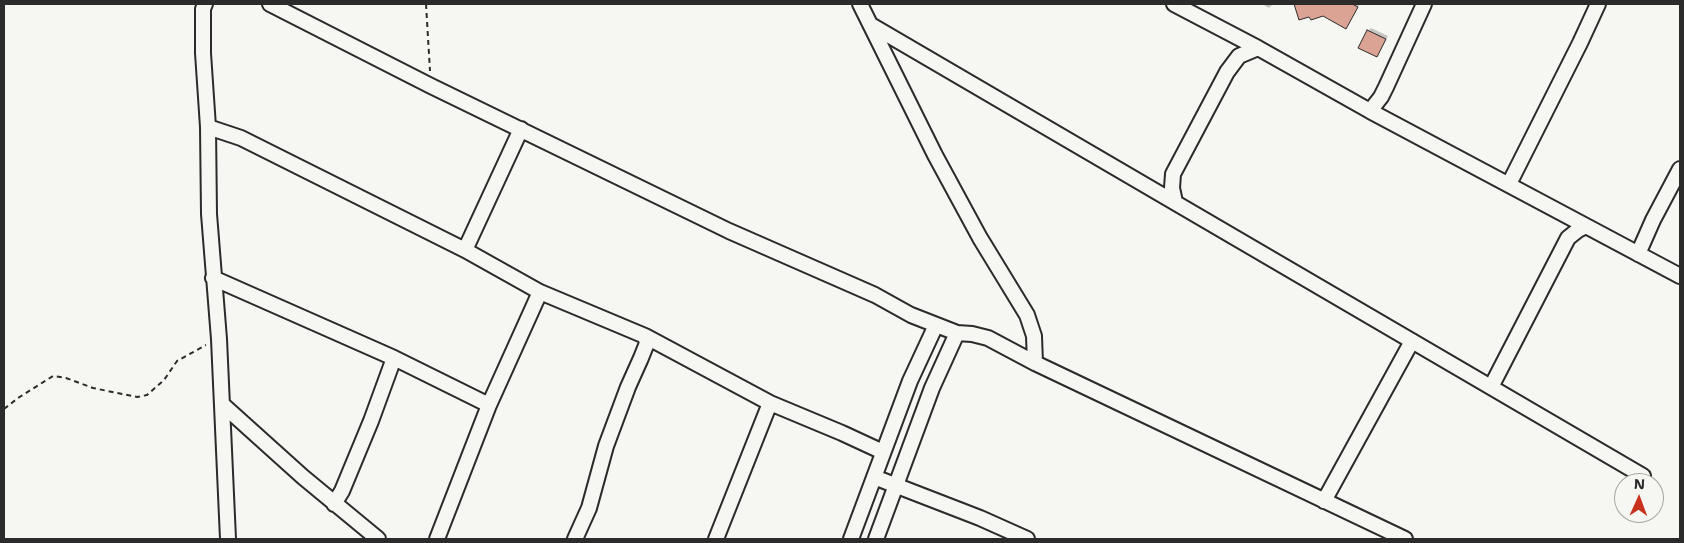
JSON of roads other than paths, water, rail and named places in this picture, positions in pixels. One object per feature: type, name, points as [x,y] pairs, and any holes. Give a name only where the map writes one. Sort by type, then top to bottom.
[{"type":"street","points":[[205,4],[203,9],[208,127],[209,214],[223,405],[228,539]]},
{"type":"street","points":[[270,4],[430,86],[729,231],[875,295],[911,315],[957,333],[988,338],[1035,363],[1405,539]]},
{"type":"street","points":[[860,4],[935,155],[980,238],[1027,315],[1034,336],[1035,363]]},
{"type":"street","points":[[1174,4],[1680,276]]},
{"type":"street","points":[[1370,111],[1386,87],[1424,4]]},
{"type":"street","points":[[1509,184],[1598,4]]},
{"type":"street","points":[[871,25],[1637,473]]},
{"type":"street","points":[[1175,202],[1172,188],[1173,174],[1232,63],[1239,56],[1258,48]]},
{"type":"street","points":[[208,127],[241,138],[465,250],[540,292],[645,336],[770,403],[883,452]]},
{"type":"street","points":[[465,250],[521,129]]},
{"type":"street","points":[[1638,254],[1653,220],[1680,169]]},
{"type":"street","points":[[1146,185],[1161,182],[1173,174]]},
{"type":"street","points":[[1491,387],[1568,238],[1586,226]]},
{"type":"street","points":[[213,278],[394,358],[489,405]]},
{"type":"street","points":[[437,539],[489,405],[540,292]]},
{"type":"street","points":[[850,539],[910,381],[936,325]]},
{"type":"street","points":[[876,539],[932,388],[957,333]]},
{"type":"street","points":[[575,539],[588,508],[606,446],[641,358],[646,343],[645,336]]},
{"type":"street","points":[[1324,501],[1412,341]]},
{"type":"street","points":[[334,504],[342,491],[356,458],[394,358]]},
{"type":"street","points":[[716,539],[770,403]]},
{"type":"street","points":[[223,405],[334,504],[378,539]]},
{"type":"street","points":[[874,477],[980,518],[1027,539]]}]
